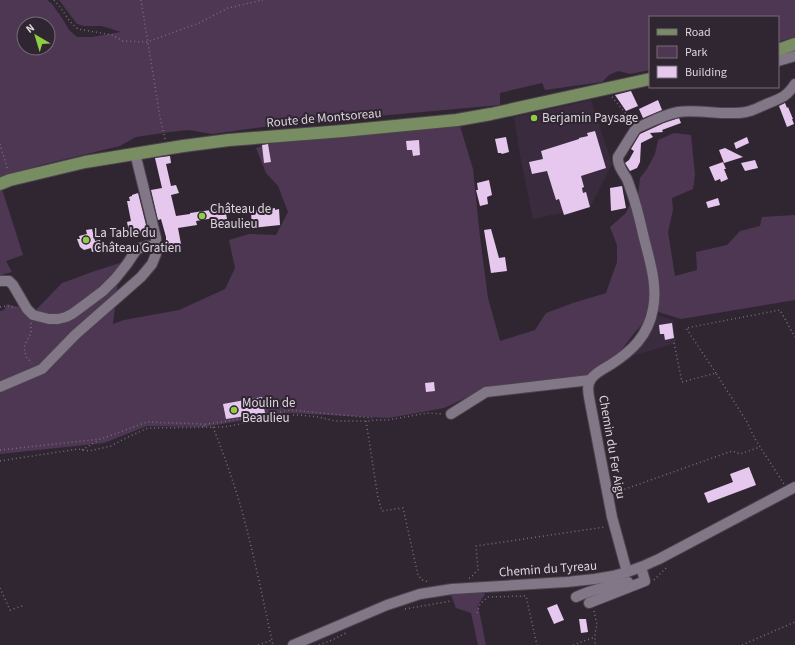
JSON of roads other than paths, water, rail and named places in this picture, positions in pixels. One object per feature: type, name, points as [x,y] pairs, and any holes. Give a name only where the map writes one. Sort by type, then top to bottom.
[{"type":"main road","points":[[779,50],[795,44]]},
{"type":"main road","name":"Route de Montsoreau","points":[[5,182],[86,162],[135,153],[228,140],[351,131],[458,120],[649,79]]},
{"type":"street","points":[[779,61],[795,56]]},
{"type":"street","name":"Chemin du Fer Aigu","points":[[627,572],[607,496],[588,392],[590,380],[601,370],[627,353],[634,346],[645,332],[653,310],[654,286],[647,251],[632,194],[627,179],[617,161],[618,157],[637,128],[658,118],[679,112],[748,112],[783,97],[790,92],[795,84]]},
{"type":"street","points":[[0,387],[42,369],[75,335],[147,271],[152,264],[156,254],[156,238],[135,153]]},
{"type":"street","points":[[0,281],[9,281],[13,285],[27,309],[33,315],[49,319],[58,319],[72,314],[103,291],[115,279],[137,249],[147,246],[156,246]]},
{"type":"street","points":[[451,414],[486,392],[590,380]]},
{"type":"street","name":"Chemin du Tyreau","points":[[293,645],[387,605],[431,592],[478,586],[580,581],[613,576],[627,572],[659,559],[792,489]]},
{"type":"street","points":[[591,607],[645,581],[641,567]]},
{"type":"street","points":[[576,597],[584,593],[606,587],[630,582],[642,582]]},
{"type":"place","name":"Berjamin Paysage","points":[[534,118]]},
{"type":"place","name":"Château de Beaulieu","points":[[202,216]]},
{"type":"place","name":"La Table du Château Gratien","points":[[86,240]]},
{"type":"place","name":"Moulin de Beaulieu","points":[[234,410]]}]
